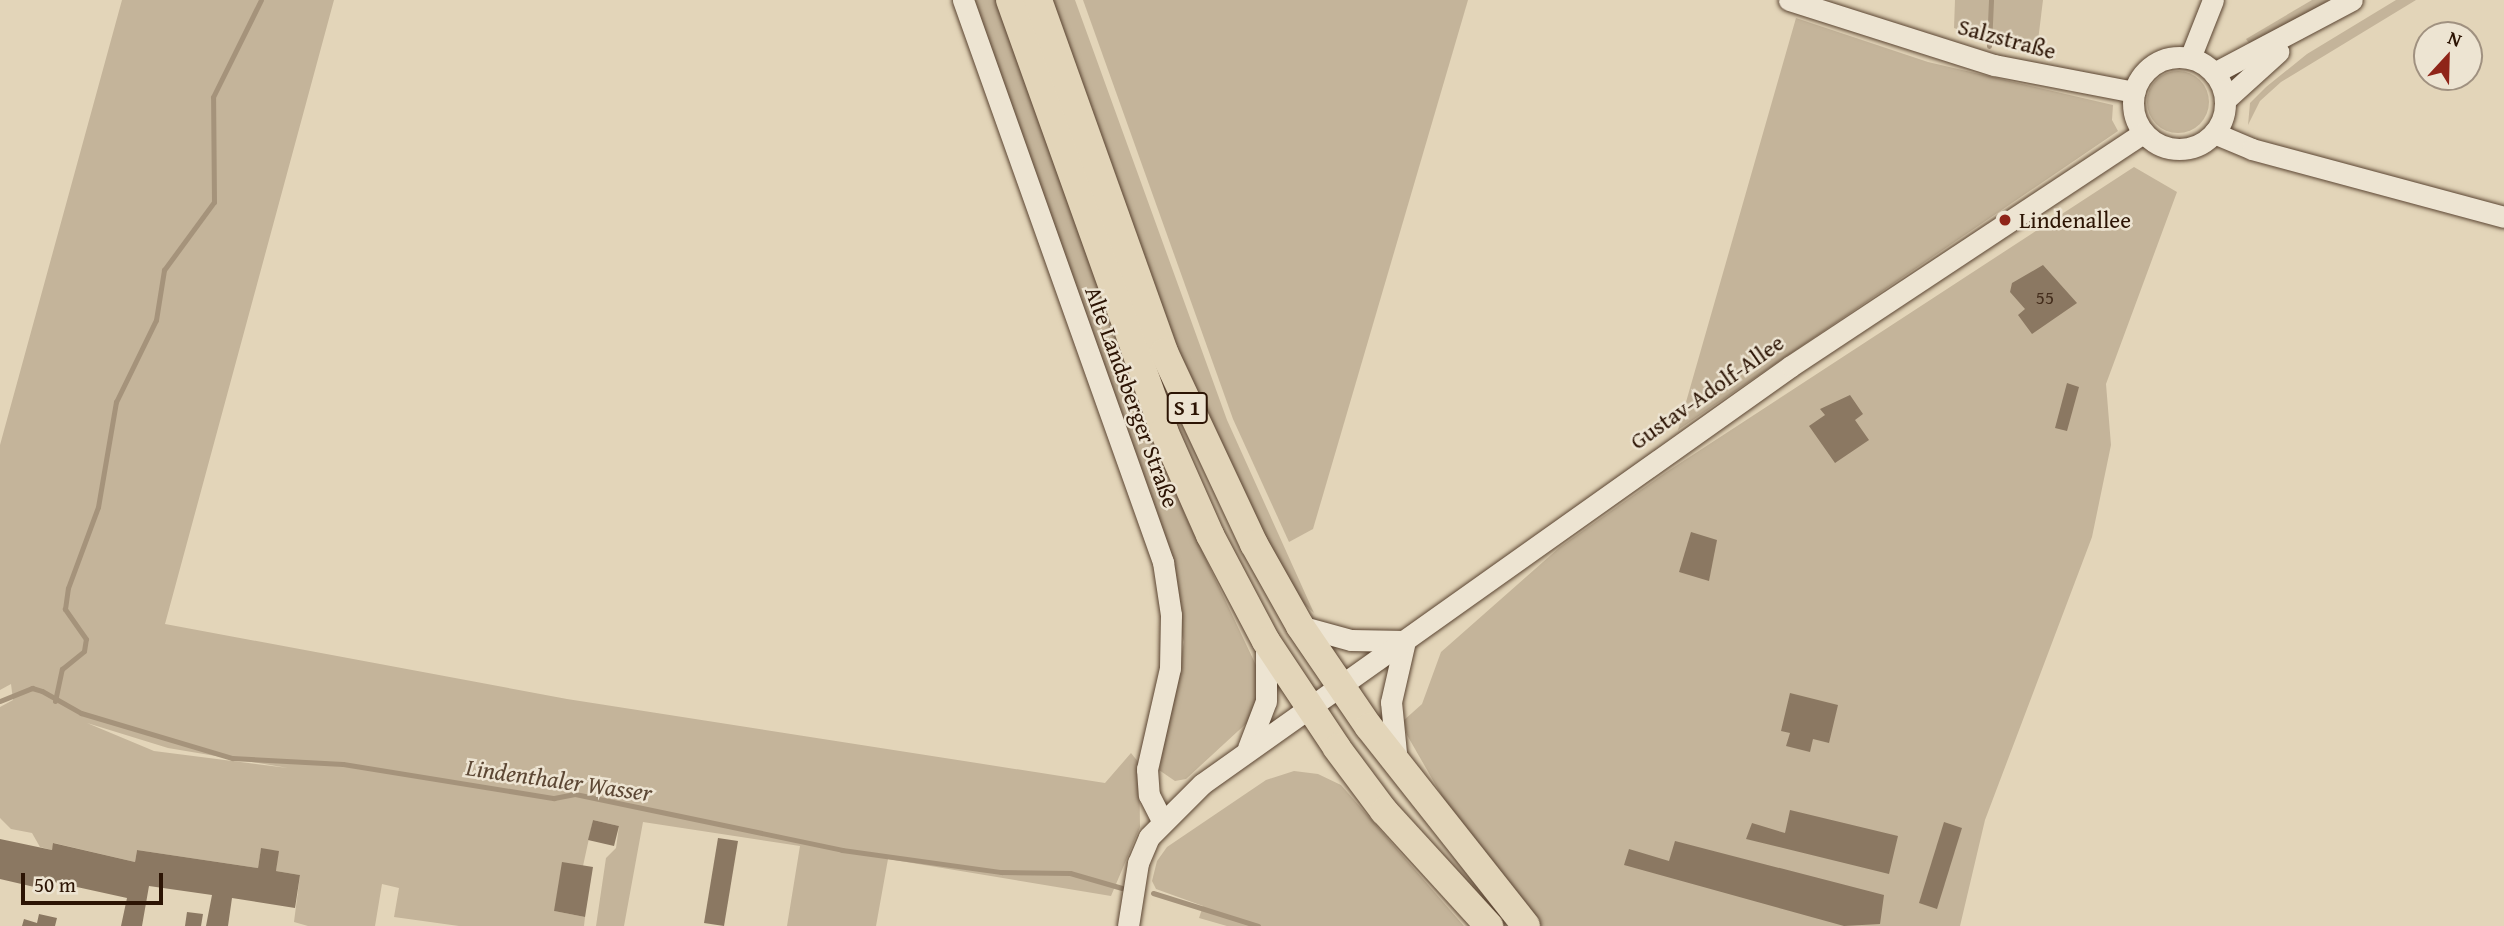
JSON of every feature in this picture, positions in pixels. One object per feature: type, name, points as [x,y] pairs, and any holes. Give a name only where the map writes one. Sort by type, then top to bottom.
[{"type":"main road","name":"S 1","points":[[1010,0],[1174,455],[1266,641],[1308,706],[1384,811],[1489,926]]},
{"type":"main road","name":"S 1","points":[[1038,0],[1174,378],[1219,475],[1300,626],[1339,685],[1397,764],[1526,926]]},
{"type":"street","name":"Alte Landsberger Straße","points":[[963,0],[1163,562],[1171,615],[1170,668],[1147,769],[1149,795],[1163,820]]},
{"type":"street","name":"Salzstraße","points":[[1788,0],[1994,65],[2134,92]]},
{"type":"street","points":[[2190,58],[2213,0]]},
{"type":"street","points":[[2214,73],[2313,24],[2352,0]]},
{"type":"street","points":[[2225,100],[2214,73],[2190,58],[2161,60],[2149,67],[2134,92],[2134,113],[2143,133],[2168,148],[2182,149],[2214,133],[2225,100],[2313,24]]},
{"type":"street","name":"Gustav-Adolf-Allee","points":[[1128,926],[1143,849],[1163,820],[1248,748],[1791,366],[2143,133]]},
{"type":"street","points":[[2214,133],[2252,149],[2504,217]]},
{"type":"street","points":[[1300,626],[1351,640],[1405,640],[1391,702],[1397,764]]},
{"type":"street","points":[[1248,748],[1266,701],[1266,641]]},
{"type":"shaded area","points":[[122,0],[334,0],[165,624],[567,699],[1105,783],[1131,753],[1139,763],[1140,827],[1111,896],[888,859],[876,926],[787,926],[800,846],[643,822],[624,926],[596,926],[606,858],[616,848],[619,826],[593,820],[583,866],[554,911],[585,917],[584,926],[459,926],[394,917],[399,888],[382,884],[375,926],[308,926],[294,922],[300,875],[276,871],[278,851],[261,849],[258,868],[137,850],[135,862],[54,843],[52,850],[40,847],[32,833],[11,829],[0,818],[0,707],[13,700],[11,684],[0,690],[0,445]],"holes":[[[87,723],[168,748],[288,768],[154,751]]]},
{"type":"shaded area","points":[[975,0],[1001,0],[1185,515],[1262,678],[1250,720],[1186,779],[1175,781],[1159,770],[1184,642]]},
{"type":"shaded area","points":[[1050,0],[1075,0],[1227,420],[1314,613],[1292,593],[1199,406]]},
{"type":"shaded area","points":[[1083,0],[1468,0],[1313,529],[1289,542],[1233,419]]},
{"type":"shaded area","points":[[1955,0],[2043,0],[2036,57],[1954,28]]},
{"type":"shaded area","points":[[2312,0],[2329,0],[2251,46],[2246,39]]},
{"type":"shaded area","points":[[2396,0],[2416,0],[2281,82],[2260,101],[2248,125],[2250,103],[2266,87],[2307,54]]},
{"type":"shaded area","points":[[1796,18],[1928,62],[2113,105],[2112,120],[2118,131],[1678,430]]},
{"type":"shaded area","points":[[2178,71],[2200,80],[2209,102],[2200,124],[2178,133],[2156,124],[2147,102],[2156,80]]},
{"type":"shaded area","points":[[2134,167],[2177,192],[2106,384],[2111,445],[2092,537],[1985,820],[1960,926],[1539,926],[1458,824],[1407,735],[1403,721],[1422,704],[1441,652],[1560,547],[1665,473]]},
{"type":"shaded area","points":[[1294,771],[1318,774],[1341,785],[1464,926],[1227,926],[1199,918],[1203,906],[1156,889],[1152,881],[1157,861],[1167,847],[1266,780]]},
{"type":"building","points":[[2043,265],[2077,303],[2032,334],[2018,315],[2025,309],[2010,292],[2012,283]]},
{"type":"building","points":[[2067,383],[2079,387],[2067,431],[2055,428]]},
{"type":"building","points":[[1850,395],[1863,414],[1855,420],[1869,440],[1835,463],[1809,426],[1825,415],[1820,409]]},
{"type":"building","points":[[1691,532],[1717,540],[1709,581],[1679,572]]},
{"type":"building","points":[[1790,693],[1838,705],[1829,743],[1813,739],[1810,752],[1786,746],[1790,733],[1781,731]]},
{"type":"building","points":[[1790,810],[1898,836],[1889,874],[1746,839],[1752,823],[1785,833]]},
{"type":"building","points":[[593,820],[619,826],[614,846],[588,840]]},
{"type":"building","points":[[1944,822],[1962,828],[1937,909],[1919,903]]},
{"type":"building","points":[[718,838],[738,841],[724,926],[704,923]]},
{"type":"building","points":[[0,839],[52,850],[53,843],[135,862],[137,850],[258,868],[261,848],[279,851],[276,871],[300,875],[295,908],[232,898],[228,926],[206,926],[212,895],[149,886],[142,926],[121,926],[127,898],[45,880],[43,889],[0,879]]},
{"type":"building","points":[[1675,841],[1884,895],[1880,924],[1844,926],[1624,865],[1629,849],[1669,861]]},
{"type":"building","points":[[562,862],[593,867],[585,917],[554,911]]},
{"type":"building","points":[[187,912],[203,914],[201,926],[185,926]]},
{"type":"building","points":[[39,914],[57,918],[55,926],[22,926],[24,919],[37,923]]},
{"type":"waterway","points":[[55,701],[62,669],[84,651],[86,639],[65,609],[68,588],[98,507],[116,402],[156,320],[164,270],[214,202],[213,97],[261,0]]},
{"type":"waterway","points":[[1989,46],[1991,0]]},
{"type":"waterway","name":"Lindenthaler Wasser","points":[[0,701],[32,688],[81,713],[232,758],[343,764],[554,798],[575,794],[842,850],[1001,872],[1070,873],[1122,888]]},
{"type":"waterway","name":"Lindenthaler Wasser","points":[[1153,893],[1258,926]]},
{"type":"place","name":"Lindenallee","points":[[2005,220]]}]
